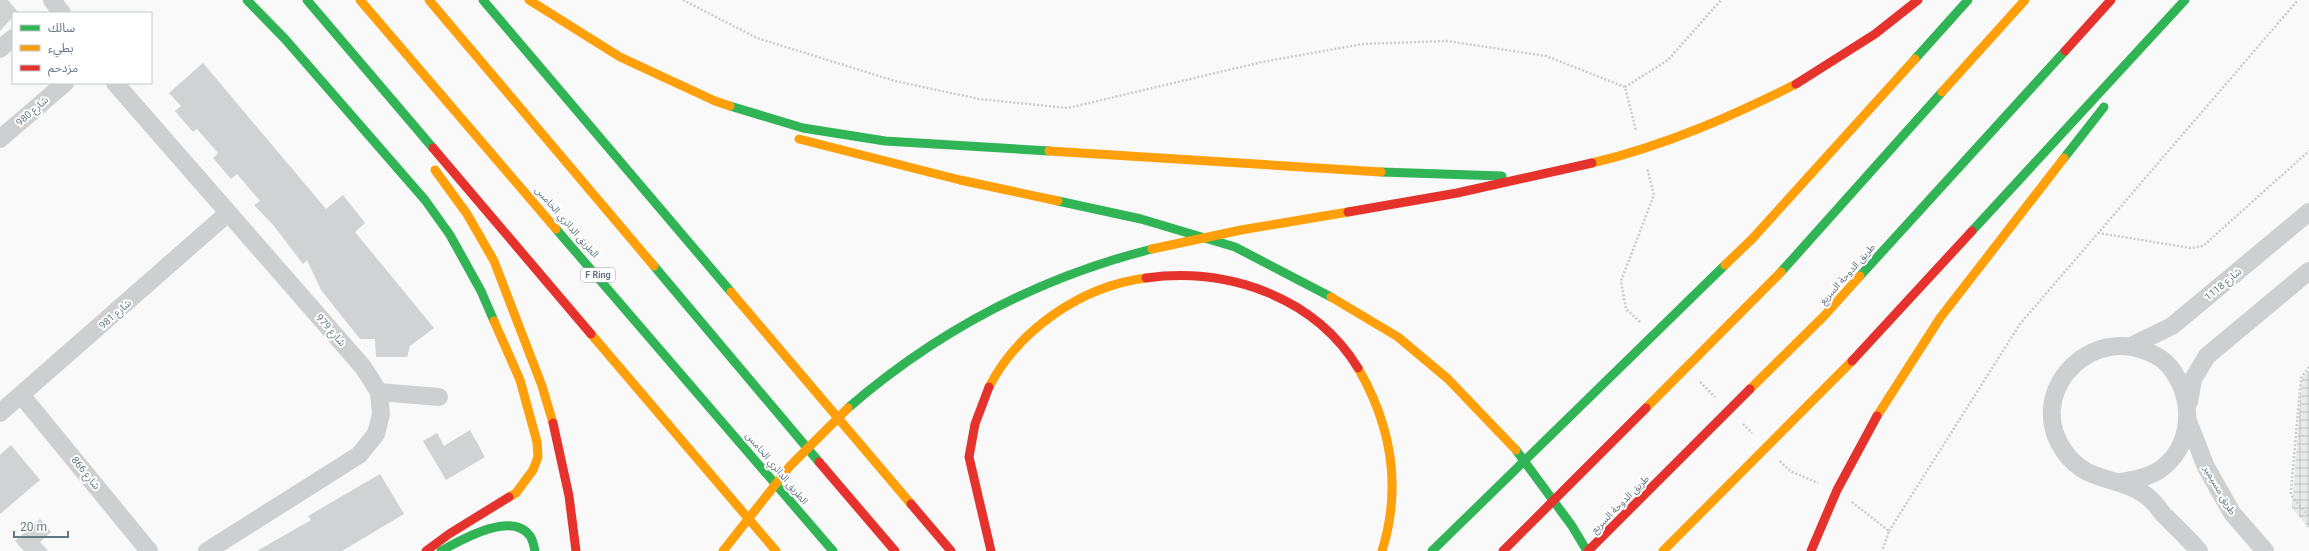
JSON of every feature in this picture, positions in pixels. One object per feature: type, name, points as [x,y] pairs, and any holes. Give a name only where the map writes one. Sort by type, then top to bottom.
[{"type":"main road","points":[[247,0],[290,45],[425,200],[450,235],[481,291],[520,380],[537,442],[538,457],[533,470],[516,493],[468,522],[426,551]]},
{"type":"main road","points":[[307,0],[776,551]]},
{"type":"main road","name":"الطريق الدائري الخامس","points":[[360,0],[833,551]]},
{"type":"main road","points":[[429,0],[895,551]]},
{"type":"main road","points":[[483,0],[951,551]]},
{"type":"main road","points":[[529,0],[620,57],[778,131]]},
{"type":"main road","points":[[723,551],[792,464],[842,414],[886,377],[934,342],[1028,290],[1089,267],[1195,238],[1479,190],[1538,178],[1601,162],[1669,142],[1734,116],[1782,93],[1838,60],[1904,14],[1918,0]]},
{"type":"main road","points":[[1432,551],[1753,238],[1968,0]]},
{"type":"main road","points":[[1503,551],[1783,270],[2025,0]]},
{"type":"main road","name":"طريق الدوحة السريع","points":[[1587,551],[1824,316],[2111,0]]},
{"type":"main road","points":[[1663,551],[1856,357],[2185,0]]},
{"type":"main road","points":[[2129,75],[2188,0]]},
{"type":"main road","points":[[331,27],[410,136]]},
{"type":"main road","points":[[1811,551],[1851,462],[1888,396],[1927,337],[2109,100]]},
{"type":"main road","points":[[715,101],[803,128],[885,141],[1357,171],[1538,178]]},
{"type":"main road","points":[[792,136],[843,152],[960,180],[1141,219],[1234,247],[1323,292],[1398,337],[1448,379],[1516,450],[1572,526],[1587,551]]},
{"type":"main road","points":[[429,161],[468,214],[494,261],[542,386],[558,440],[576,551]]},
{"type":"main road","points":[[991,551],[981,517],[969,457],[976,417],[984,394],[995,373],[1014,349],[1040,323],[1080,298],[1112,285],[1139,278],[1184,272],[1228,278],[1272,292],[1295,306],[1337,340],[1356,364],[1381,416],[1389,443],[1392,492],[1390,524],[1382,551]]},
{"type":"main road","points":[[441,551],[474,534],[498,526],[510,525],[520,527],[528,534],[534,543],[535,551]]},
{"type":"street","points":[[0,49],[12,39]]},
{"type":"street","name":"شارع 980","points":[[0,139],[64,84]]},
{"type":"street","name":"شارع 979","points":[[116,84],[363,367],[379,392],[381,414],[376,434],[359,455],[207,551]]},
{"type":"street","name":"شارع 1118","points":[[2131,346],[2172,326],[2309,212]]},
{"type":"street","name":"شارع 981","points":[[0,413],[22,396],[228,213]]},
{"type":"street","points":[[2120,482],[2140,479],[2158,471],[2173,457],[2183,440],[2193,379],[2207,356],[2309,271]]},
{"type":"street","points":[[2188,413],[2182,384],[2169,366],[2152,353],[2131,346],[2109,346],[2089,353],[2070,366],[2058,385],[2052,407],[2054,430],[2063,451],[2078,467],[2098,478],[2120,482],[2145,494],[2199,551]]},
{"type":"street","points":[[379,392],[439,397]]},
{"type":"street","name":"شارع 866","points":[[22,396],[150,551]]},
{"type":"street","name":"طريق مسيمير","points":[[2188,413],[2206,467],[2232,513],[2265,551]]},
{"type":"path","points":[[1625,87],[1668,60],[1722,0]]},
{"type":"path","points":[[1889,531],[2020,324],[2298,0]]},
{"type":"path","points":[[2098,233],[2198,248],[2203,246],[2309,151]]},
{"type":"path","points":[[2309,367],[2301,378],[2291,495],[2309,517]]},
{"type":"shaded area","points":[[2309,371],[2309,528],[2292,508],[2302,377]]},
{"type":"building","points":[[0,0],[8,0],[18,12],[12,12],[12,18],[0,31]]},
{"type":"building","points":[[203,63],[326,209],[343,195],[365,223],[355,232],[434,328],[410,346],[407,357],[376,357],[375,339],[360,339],[321,290],[307,260],[303,264],[274,226],[254,205],[260,201],[237,174],[231,179],[213,158],[218,153],[197,129],[193,132],[175,111],[181,106],[169,93]]},
{"type":"building","points":[[470,430],[485,457],[446,480],[423,441],[437,433],[444,446]]},
{"type":"building","points":[[11,445],[40,480],[0,514],[0,455]]},
{"type":"building","points":[[380,474],[404,514],[342,551],[257,551],[311,520],[308,516]]},
{"type":"building","points":[[40,519],[51,532],[40,542],[48,551],[24,551],[15,541]]},
{"type":"traffic: fast","points":[[247,0],[285,39],[425,200],[450,235],[481,291],[494,321]]},
{"type":"traffic: fast","points":[[307,0],[433,148]]},
{"type":"traffic: fast","points":[[483,0],[731,292]]},
{"type":"traffic: fast","points":[[1915,59],[1968,0]]},
{"type":"traffic: fast","points":[[1972,231],[2185,0]]},
{"type":"traffic: fast","points":[[1860,276],[2065,51]]},
{"type":"traffic: fast","points":[[1781,272],[1942,92]]},
{"type":"traffic: fast","points":[[730,106],[803,128],[885,141],[1049,151]]},
{"type":"traffic: fast","points":[[2064,158],[2104,107]]},
{"type":"traffic: fast","points":[[1381,172],[1502,176]]},
{"type":"traffic: fast","points":[[1058,201],[1141,219],[1235,247],[1331,297]]},
{"type":"traffic: fast","points":[[556,229],[833,551]]},
{"type":"traffic: fast","points":[[848,408],[882,380],[917,355],[990,310],[1068,275],[1152,249]]},
{"type":"traffic: fast","points":[[1432,551],[1725,265]]},
{"type":"traffic: fast","points":[[654,266],[819,462]]},
{"type":"traffic: fast","points":[[1516,450],[1572,526],[1587,551]]},
{"type":"traffic: fast","points":[[441,551],[461,540],[499,526],[511,526],[522,529],[533,541],[535,551]]},
{"type":"traffic: slow","points":[[360,0],[556,229]]},
{"type":"traffic: slow","points":[[429,0],[654,266]]},
{"type":"traffic: slow","points":[[529,0],[620,57],[715,101],[730,106]]},
{"type":"traffic: slow","points":[[1942,92],[2025,0]]},
{"type":"traffic: slow","points":[[1725,265],[1753,238],[1915,59]]},
{"type":"traffic: slow","points":[[1592,163],[1645,148],[1696,130],[1796,84]]},
{"type":"traffic: slow","points":[[799,139],[960,180],[1058,201]]},
{"type":"traffic: slow","points":[[1049,151],[1381,172]]},
{"type":"traffic: slow","points":[[1877,416],[1940,318],[2064,158]]},
{"type":"traffic: slow","points":[[435,170],[467,214],[494,261],[542,386],[553,423]]},
{"type":"traffic: slow","points":[[1152,249],[1241,230],[1348,212]]},
{"type":"traffic: slow","points":[[1646,408],[1781,272]]},
{"type":"traffic: slow","points":[[1750,389],[1824,316],[1860,276]]},
{"type":"traffic: slow","points":[[989,387],[1002,366],[1017,347],[1035,329],[1055,314],[1076,301],[1099,290],[1146,278]]},
{"type":"traffic: slow","points":[[731,292],[911,504]]},
{"type":"traffic: slow","points":[[1331,297],[1398,337],[1448,379],[1516,450]]},
{"type":"traffic: slow","points":[[494,321],[520,380],[537,442],[538,457],[533,470],[516,493],[509,497]]},
{"type":"traffic: slow","points":[[591,334],[776,551]]},
{"type":"traffic: slow","points":[[1663,551],[1852,361]]},
{"type":"traffic: slow","points":[[1358,368],[1378,412],[1390,457],[1392,480],[1391,503],[1388,527],[1382,551]]},
{"type":"traffic: slow","points":[[723,551],[790,466],[848,408]]},
{"type":"traffic: jam","points":[[1796,84],[1875,34],[1918,0]]},
{"type":"traffic: jam","points":[[2065,51],[2111,0]]},
{"type":"traffic: jam","points":[[433,148],[591,334]]},
{"type":"traffic: jam","points":[[1348,212],[1457,193],[1592,163]]},
{"type":"traffic: jam","points":[[1852,361],[1972,231]]},
{"type":"traffic: jam","points":[[1146,278],[1177,276],[1207,277],[1237,283],[1266,292],[1293,305],[1318,322],[1340,343],[1358,368]]},
{"type":"traffic: jam","points":[[989,387],[975,424],[969,457],[991,551]]},
{"type":"traffic: jam","points":[[1588,551],[1750,389]]},
{"type":"traffic: jam","points":[[1503,551],[1646,408]]},
{"type":"traffic: jam","points":[[1811,551],[1837,490],[1877,416]]},
{"type":"traffic: jam","points":[[553,423],[569,496],[576,551]]},
{"type":"traffic: jam","points":[[819,462],[895,551]]},
{"type":"traffic: jam","points":[[426,551],[449,534],[509,497]]},
{"type":"traffic: jam","points":[[911,504],[951,551]]}]
